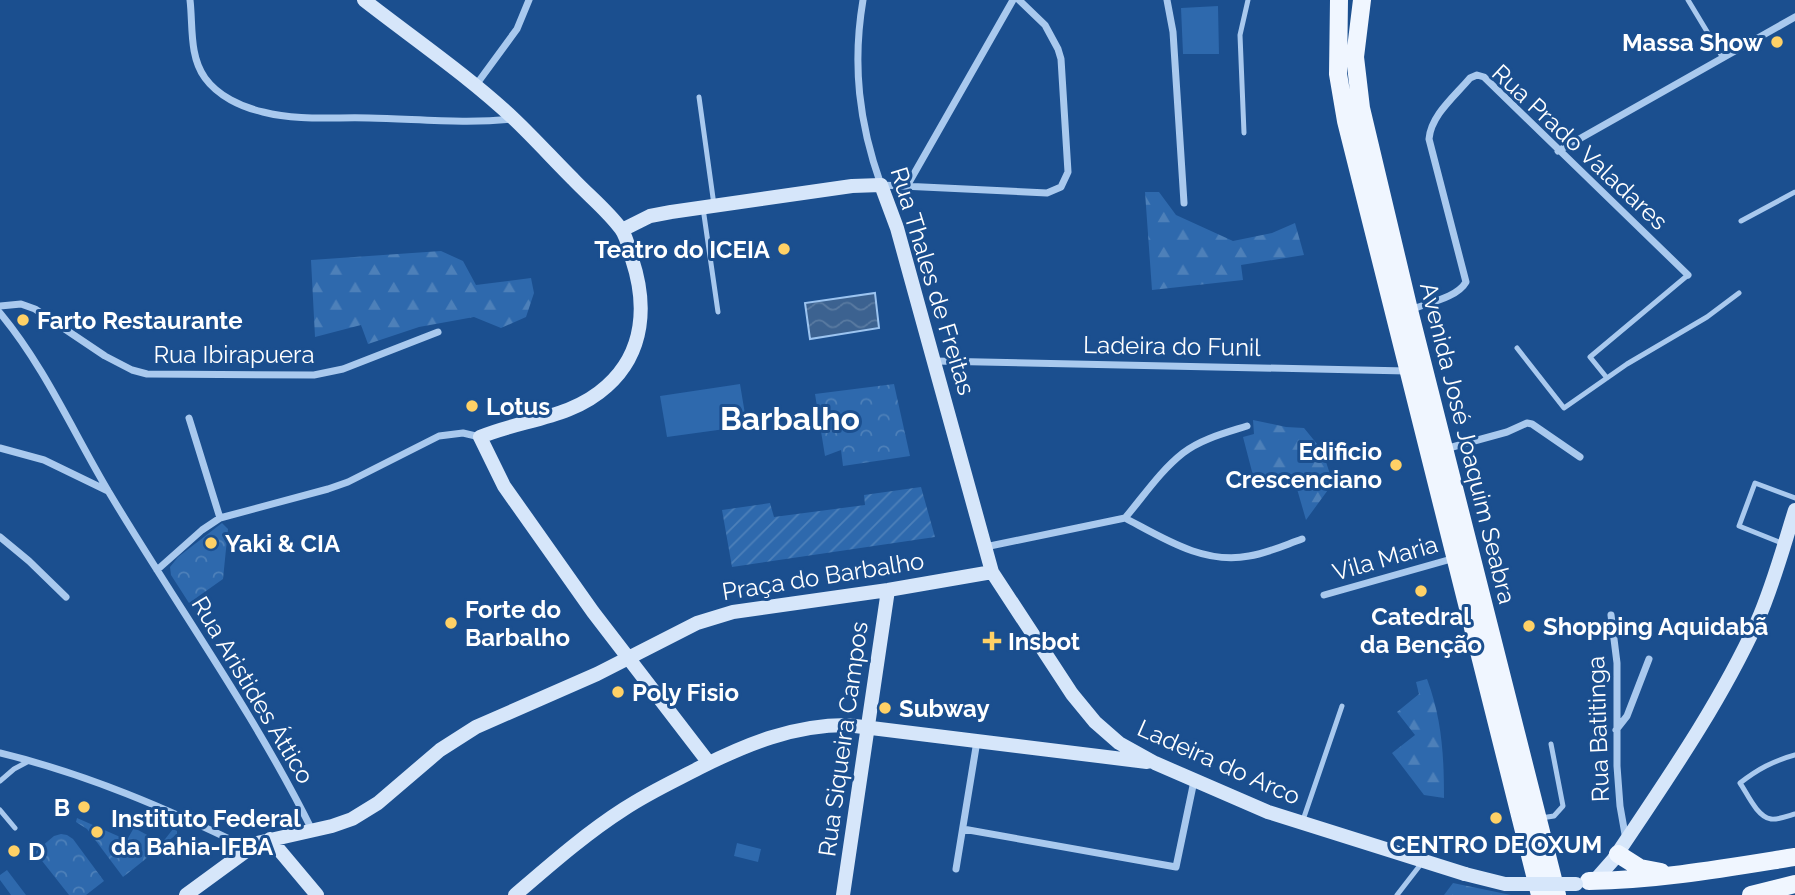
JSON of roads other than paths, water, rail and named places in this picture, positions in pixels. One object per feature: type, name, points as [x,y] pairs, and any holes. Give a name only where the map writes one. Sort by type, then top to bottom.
[{"type":"main road","name":"Avenida José Joaquim Seabra","points":[[1339,0],[1337,48],[1341,96],[1407,372],[1539,895]]},
{"type":"main road","name":"Avenida José Joaquim Seabra","points":[[1362,0],[1355,43],[1357,88],[1409,310],[1556,895]]},
{"type":"main road","points":[[1622,847],[1640,868],[1682,876]]},
{"type":"main road","points":[[1582,883],[1682,876],[1795,857]]},
{"type":"main road","points":[[1751,895],[1795,884]]},
{"type":"street","points":[[190,0],[194,51],[199,69],[211,86],[238,104],[270,114],[306,118],[472,122],[514,119]]},
{"type":"street","points":[[157,570],[202,530],[220,518],[348,482],[439,436],[463,433],[481,437],[575,407],[600,392],[619,371],[636,340],[642,316],[640,288],[622,230],[514,119],[364,0]]},
{"type":"street","points":[[475,86],[517,29],[529,0]]},
{"type":"street","name":"Rua Thales de Freitas","points":[[863,0],[857,41],[858,86],[872,158],[897,228],[992,572]]},
{"type":"street","points":[[907,187],[1013,0]]},
{"type":"street","points":[[622,230],[650,216],[852,186],[1047,193],[1061,187],[1068,172],[1061,59],[1045,25],[1019,0]]},
{"type":"street","points":[[1167,0],[1173,32],[1184,203]]},
{"type":"street","points":[[1558,151],[1794,20]]},
{"type":"street","name":"Rua Prado Valadares","points":[[1409,310],[1454,293],[1466,282],[1429,139],[1435,119],[1469,78],[1477,75],[1484,78],[1688,275]]},
{"type":"street","name":"Rua Ibirapuera","points":[[0,306],[21,304],[35,309],[112,360],[147,374],[314,375],[343,369],[438,332]]},
{"type":"street","name":"Rua Aristides Áttico","points":[[0,313],[25,346],[109,492],[272,756],[313,831]]},
{"type":"street","name":"Ladeira do Funil","points":[[935,360],[1407,372]]},
{"type":"street","points":[[189,418],[220,518]]},
{"type":"street","points":[[1445,450],[1532,424],[1580,457]]},
{"type":"street","points":[[985,547],[1125,518],[1184,452],[1204,441],[1247,426]]},
{"type":"street","points":[[481,437],[503,486],[593,612],[709,764]]},
{"type":"street","points":[[0,448],[44,460],[109,492]]},
{"type":"street","points":[[1582,883],[1606,869],[1713,707],[1758,619],[1795,510]]},
{"type":"street","points":[[1125,518],[1185,549],[1207,556],[1248,557],[1302,539]]},
{"type":"street","points":[[0,537],[66,597]]},
{"type":"street","name":"Vila Maria","points":[[1324,595],[1456,558]]},
{"type":"street","name":"Praça do Barbalho","points":[[186,895],[248,848],[270,839],[332,827],[365,813],[440,750],[476,727],[629,658],[697,622],[717,616],[992,572]]},
{"type":"street","name":"Ladeira do Arco","points":[[992,572],[1071,699],[1119,743],[1155,763],[1268,812],[1465,874],[1505,884],[1582,883]]},
{"type":"street","name":"Rua Siqueira Campos","points":[[843,895],[888,590]]},
{"type":"street","name":"Rua Batitinga","points":[[1611,615],[1617,663],[1616,730],[1622,847]]},
{"type":"street","points":[[1616,730],[1627,716],[1649,659]]},
{"type":"street","points":[[1087,753],[1095,739],[1095,722]]},
{"type":"street","points":[[515,895],[576,843],[625,808],[748,745],[805,728],[847,725],[977,741],[1065,746],[1087,753],[1155,763]]},
{"type":"street","points":[[956,869],[977,741]]},
{"type":"street","points":[[0,753],[95,781],[248,848]]},
{"type":"street","points":[[963,829],[1176,867],[1194,781]]},
{"type":"street","points":[[270,839],[317,895]]},
{"type":"lane","points":[[1244,133],[1241,35],[1248,0]]},
{"type":"lane","points":[[1688,0],[1723,58]]},
{"type":"lane","points":[[699,97],[718,312]]},
{"type":"lane","points":[[1741,221],[1795,192]]},
{"type":"lane","points":[[1607,378],[1590,356],[1688,275]]},
{"type":"lane","points":[[1517,348],[1564,408],[1607,378],[1707,317],[1739,293]]},
{"type":"lane","points":[[1785,544],[1739,526],[1755,483],[1795,498]]},
{"type":"lane","points":[[1302,823],[1342,706]]},
{"type":"lane","points":[[1538,818],[1555,816],[1563,806],[1551,744]]},
{"type":"lane","points":[[1795,755],[1760,767],[1740,783],[1766,817],[1772,819],[1795,814]]},
{"type":"lane","points":[[0,781],[31,760]]},
{"type":"lane","points":[[0,810],[15,828]]},
{"type":"lane","points":[[1397,895],[1423,861]]},
{"type":"water","points":[[875,293],[879,328],[810,339],[805,303]]},
{"type":"place","name":"Massa Show","points":[[1777,42]]},
{"type":"place","name":"Teatro do ICEIA","points":[[784,249]]},
{"type":"place","name":"Farto Restaurante","points":[[23,320]]},
{"type":"place","name":"Lotus","points":[[472,406]]},
{"type":"place","name":"Edificio Crescenciano","points":[[1396,465]]},
{"type":"place","name":"Yaki & CIA","points":[[211,543]]},
{"type":"place","name":"Catedral da Benção","points":[[1421,591]]},
{"type":"place","name":"Forte do Barbalho","points":[[451,623]]},
{"type":"place","name":"Shopping Aquidabã","points":[[1529,626]]},
{"type":"place","name":"Insbot","points":[[992,641]]},
{"type":"place","name":"Poly Fisio","points":[[618,692]]},
{"type":"place","name":"Subway","points":[[885,708]]},
{"type":"place","name":"B","points":[[84,807]]},
{"type":"place","name":"CENTRO DE OXUM","points":[[1496,818]]},
{"type":"place","name":"Instituto Federal da Bahia-IFBA","points":[[97,832]]},
{"type":"place","name":"D","points":[[14,851]]},
{"type":"district","name":"Barbalho","points":[[790,418]]}]
